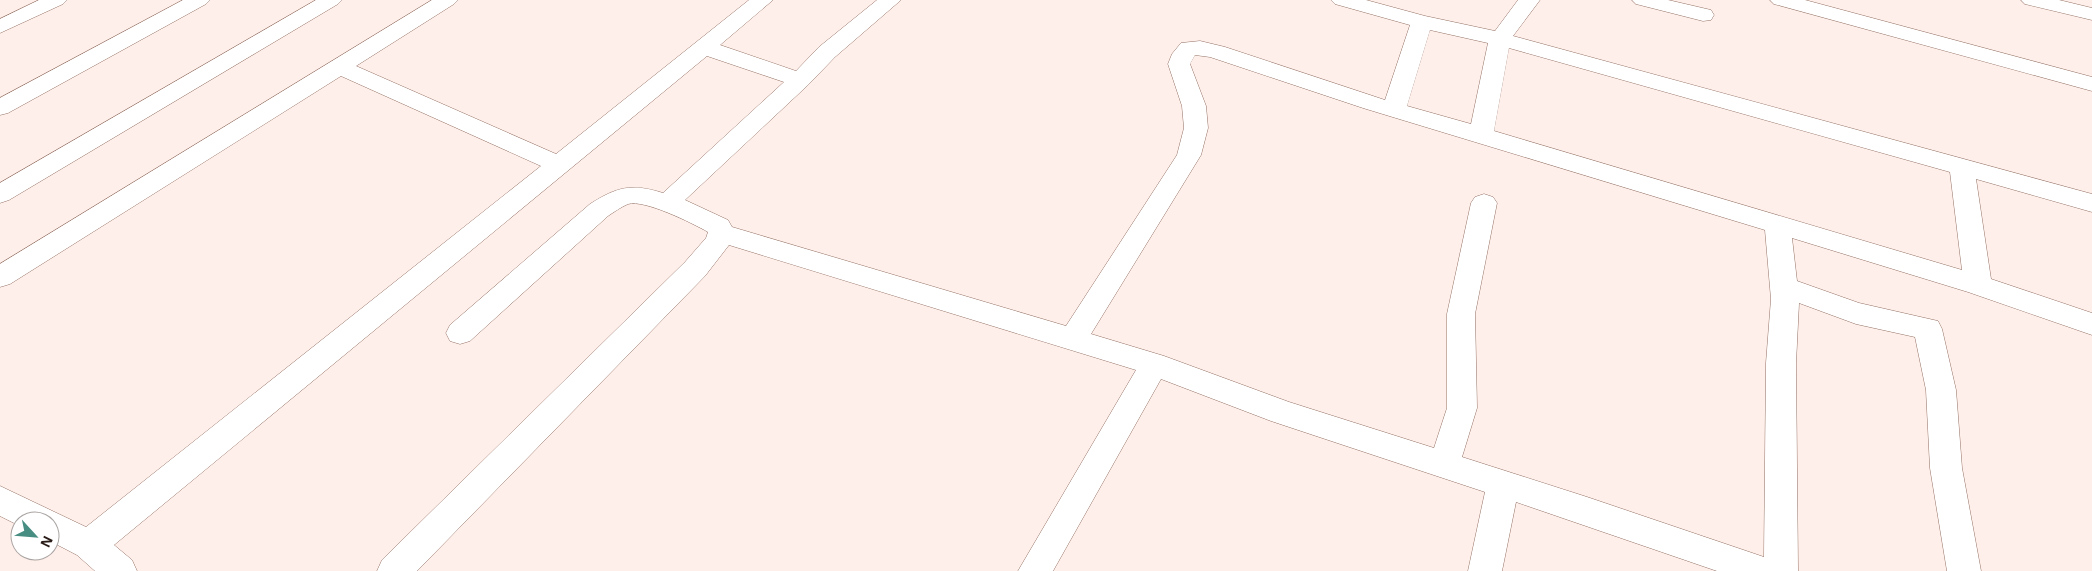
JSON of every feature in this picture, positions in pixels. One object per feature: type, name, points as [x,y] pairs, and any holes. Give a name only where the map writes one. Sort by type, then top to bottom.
[{"type":"street","points":[[0,27],[56,0]]},
{"type":"street","points":[[0,108],[199,0]]},
{"type":"street","points":[[0,194],[331,0]]},
{"type":"street","points":[[0,277],[447,0]]},
{"type":"street","points":[[89,545],[762,0]]},
{"type":"street","points":[[666,204],[800,80],[827,52],[890,0]]},
{"type":"street","points":[[1342,0],[1422,22],[1500,39],[2092,203]]},
{"type":"street","points":[[1481,135],[1500,39],[1529,0]]},
{"type":"street","points":[[1643,0],[1703,15]]},
{"type":"street","points":[[1781,0],[2092,84]]},
{"type":"street","points":[[2032,0],[2092,14]]},
{"type":"street","points":[[1394,110],[1422,22]]},
{"type":"street","points":[[703,47],[800,80]]},
{"type":"street","points":[[1074,339],[1188,155],[1196,128],[1194,106],[1179,64],[1183,54],[1189,48],[1200,48],[1217,52],[1394,110],[1978,285],[2092,324]]},
{"type":"street","points":[[339,67],[558,164]]},
{"type":"street","points":[[1962,168],[1978,285]]},
{"type":"street","points":[[394,571],[695,269],[717,243],[722,233],[719,226],[647,196],[630,195],[617,199],[599,210],[460,333]]},
{"type":"street","points":[[1444,466],[1462,408],[1461,314],[1484,203]]},
{"type":"street","points":[[1778,226],[1784,287],[1781,373],[1782,571]]},
{"type":"street","points":[[722,233],[1154,364],[1282,412],[1503,484],[1696,560],[1760,571]]},
{"type":"street","points":[[1784,287],[1856,313],[1928,329],[1941,390],[1946,468],[1964,571]]},
{"type":"street","points":[[1035,571],[1154,364]]},
{"type":"street","points":[[1485,571],[1503,484]]},
{"type":"street","points":[[0,500],[22,511]]},
{"type":"street","points":[[60,530],[89,545],[120,571]]}]
